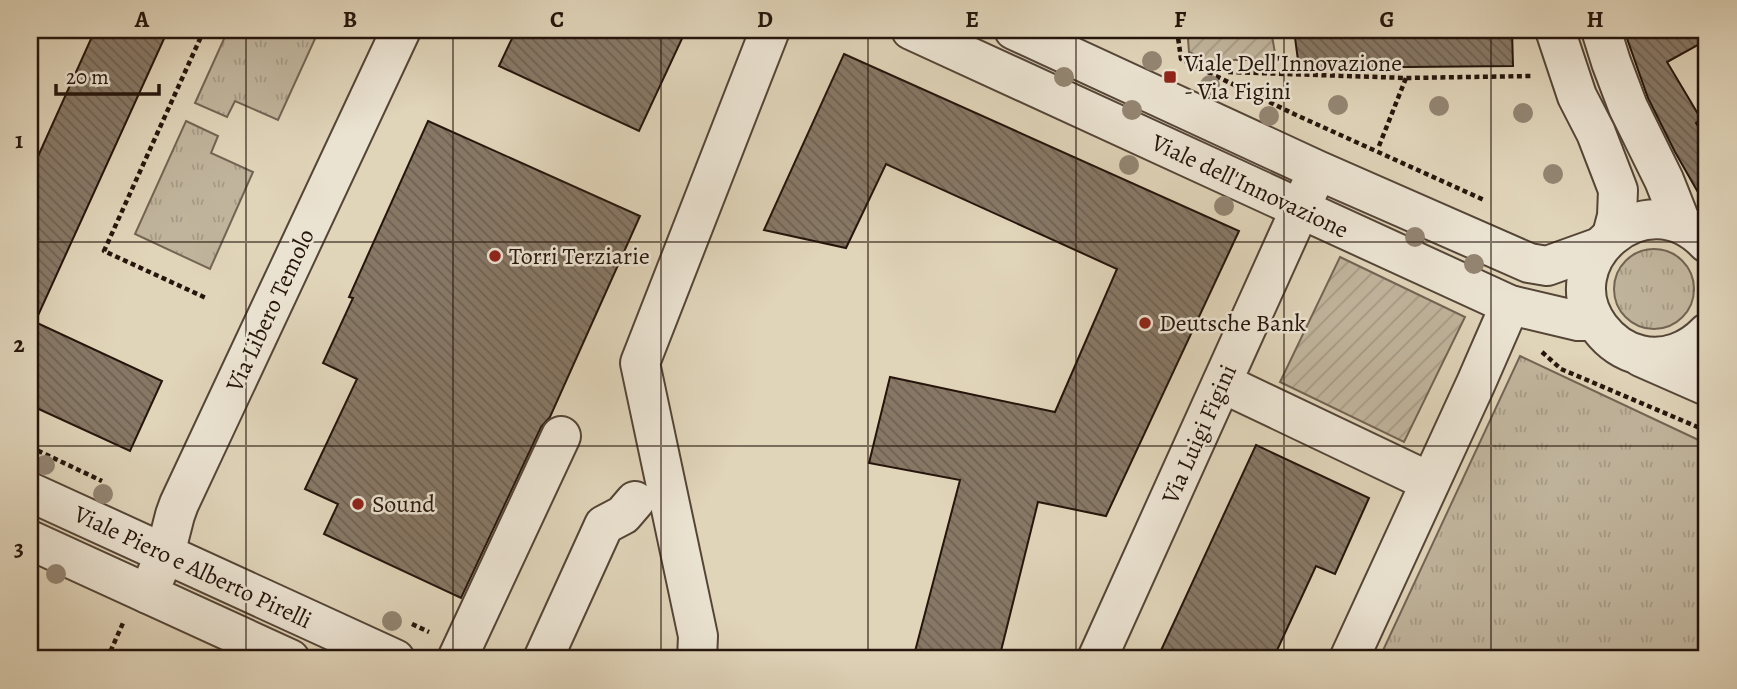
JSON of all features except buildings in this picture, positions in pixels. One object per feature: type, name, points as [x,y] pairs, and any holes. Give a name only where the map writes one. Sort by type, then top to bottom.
[{"type":"street","name":"Via Libero Temolo","points":[[136,606],[165,554],[179,504],[401,30]]},
{"type":"street","points":[[697,659],[698,636],[640,363],[770,30]]},
{"type":"street","name":"Viale dell'Innovazione","points":[[911,30],[1510,305],[1578,321],[1595,321]]},
{"type":"street","name":"Viale dell'Innovazione","points":[[1014,30],[1317,170],[1529,262],[1547,266],[1606,241],[1622,228],[1642,220],[1660,219],[1694,233]]},
{"type":"street","points":[[1555,30],[1577,96],[1596,133],[1618,190],[1617,216],[1591,267],[1587,287],[1595,321],[1611,340],[1633,353],[1707,386]]},
{"type":"street","points":[[1601,30],[1628,107],[1694,233]]},
{"type":"street","name":"Via Luigi Figini","points":[[1097,659],[1317,170]]},
{"type":"street","points":[[1349,659],[1510,305]]},
{"type":"street","points":[[1633,353],[1653,358],[1666,356],[1690,347],[1707,332]]},
{"type":"street","points":[[1222,383],[1430,482]]},
{"type":"street","points":[[457,659],[561,436]]},
{"type":"street","name":"Viale Piero e Alberto Pirelli","points":[[30,492],[395,659]]},
{"type":"street","points":[[543,659],[604,525],[623,515],[635,501]]},
{"type":"street","name":"Viale Piero e Alberto Pirelli","points":[[30,540],[136,606],[290,659]]},
{"type":"path","points":[[204,30],[104,251],[206,299]]},
{"type":"path","points":[[1177,30],[1181,59],[1488,202]]},
{"type":"path","points":[[1228,72],[1406,78],[1544,76]]},
{"type":"path","points":[[1379,146],[1406,78]]},
{"type":"path","points":[[1541,351],[1561,369],[1707,431]]},
{"type":"path","points":[[30,447],[111,486]]},
{"type":"path","points":[[107,659],[136,606]]},
{"type":"green space","points":[[228,30],[319,30],[278,120],[235,101],[227,117],[195,103]]},
{"type":"green space","points":[[1193,30],[1271,30],[1275,53],[1271,54],[1268,60],[1200,60],[1189,52],[1188,39]]},
{"type":"green space","points":[[186,121],[218,136],[211,153],[253,172],[210,269],[135,234]]},
{"type":"green space","points":[[1654,249],[1676,256],[1682,261],[1693,281],[1694,289],[1687,311],[1682,317],[1662,328],[1654,329],[1632,322],[1626,317],[1615,297],[1614,289],[1621,267],[1626,261],[1646,250]]},
{"type":"green space","points":[[1340,257],[1465,317],[1404,442],[1280,382]]},
{"type":"green space","points":[[1520,356],[1707,444],[1707,659],[1379,659]]},
{"type":"place","name":"Viale Dell'Innovazione - Via Figini","points":[[1170,77]]},
{"type":"place","name":"Torri Terziarie","points":[[495,256]]},
{"type":"place","name":"Deutsche Bank","points":[[1145,323]]},
{"type":"place","name":"Sound","points":[[358,504]]}]
